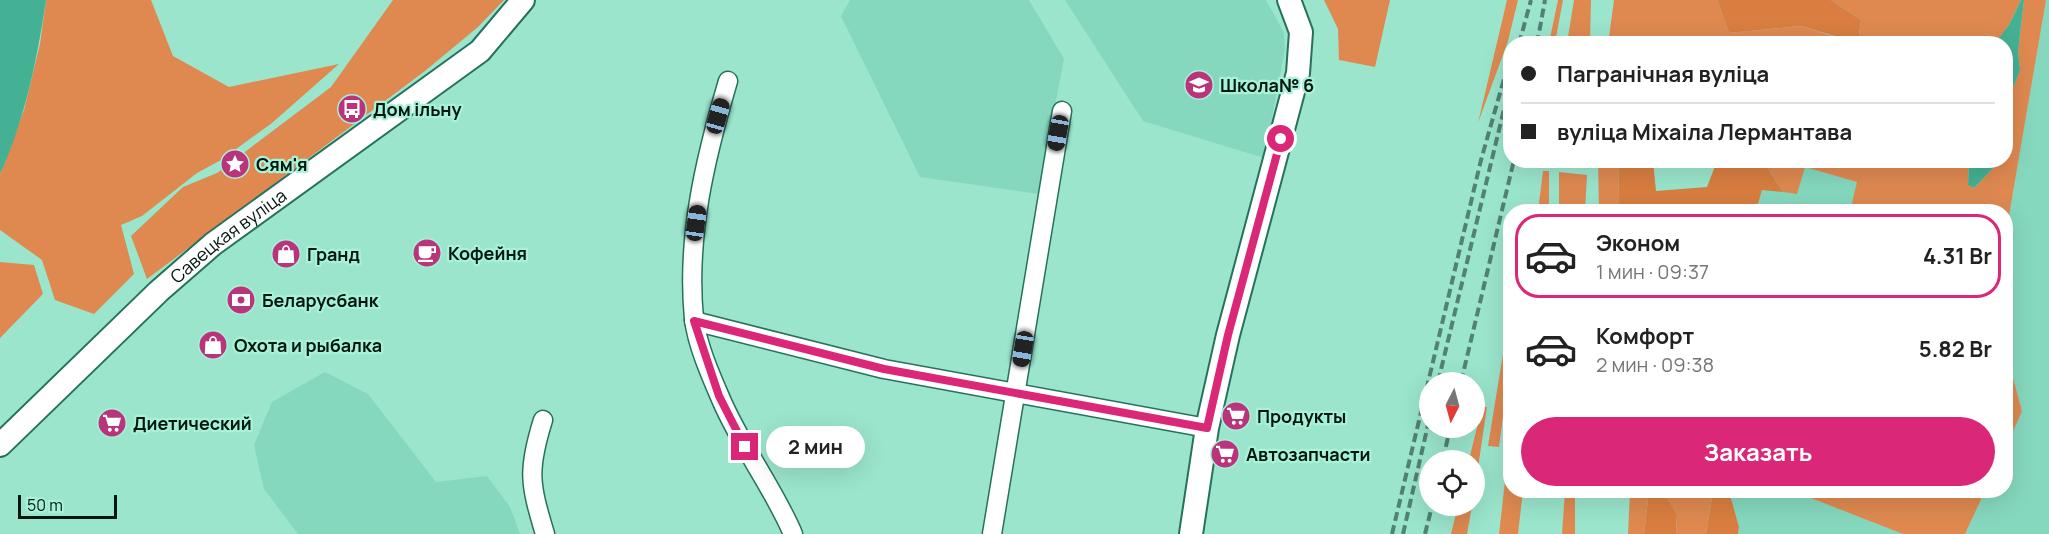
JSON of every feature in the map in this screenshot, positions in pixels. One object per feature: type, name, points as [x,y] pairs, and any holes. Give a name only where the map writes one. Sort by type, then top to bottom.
[{"type":"main road","name":"Савецкая вуліца","points":[[0,445],[159,291],[213,244],[480,51],[523,0]]},
{"type":"main road","points":[[1191,534],[1207,428],[1228,335],[1298,73],[1301,32],[1289,0]]},
{"type":"street","points":[[728,81],[704,165],[696,223],[694,321],[719,396],[793,534]]},
{"type":"street","points":[[992,534],[1062,111]]},
{"type":"street","points":[[694,321],[884,369],[1207,428]]},
{"type":"street","points":[[543,420],[533,451],[531,488],[545,534]]},
{"type":"shaded area","points":[[0,0],[46,0],[29,89],[0,174]]},
{"type":"shaded area","points":[[46,0],[151,0],[173,56],[229,87],[339,64],[272,123],[221,160],[197,173],[142,216],[121,225],[134,274],[94,314],[55,300],[42,260],[0,230],[0,174],[24,110],[40,44]]},
{"type":"shaded area","points":[[393,0],[504,0],[478,27],[425,71],[147,279],[131,236],[183,187],[217,173],[331,87]]},
{"type":"shaded area","points":[[850,0],[1029,0],[1064,59],[1038,194],[920,177],[841,16]]},
{"type":"shaded area","name":"Школа№ 6","points":[[1065,0],[1266,0],[1284,33],[1285,50],[1264,158],[1143,121]]},
{"type":"shaded area","points":[[1324,0],[1390,0],[1375,67],[1339,60],[1338,29]]},
{"type":"shaded area","points":[[1507,0],[1518,0],[1509,36],[1503,36],[1503,55],[1478,123]]},
{"type":"shaded area","points":[[1558,0],[1563,0],[1556,36],[1550,36]]},
{"type":"shaded area","points":[[1574,0],[1591,0],[1590,36],[1568,36]]},
{"type":"shaded area","points":[[1614,0],[1717,0],[1729,33],[1801,26],[1833,36],[1609,36]]},
{"type":"shaded area","points":[[1717,0],[1831,0],[1861,20],[1859,36],[1835,36],[1801,26],[1729,33]]},
{"type":"shaded area","points":[[1831,0],[2021,0],[2001,36],[1859,36],[1861,20]]},
{"type":"shaded area","points":[[2021,0],[2024,0],[2018,52],[2020,70],[2013,88],[2013,36],[2000,36],[2009,25]]},
{"type":"shaded area","points":[[2024,0],[2046,0],[2011,204],[1852,204],[1857,182],[1808,168],[1969,168],[1968,184],[1974,188],[1993,168],[2013,168],[2013,88],[2020,70],[2018,52]]},
{"type":"shaded area","points":[[2046,0],[2049,0],[2049,534],[1965,534],[1982,498],[2013,498],[2013,431],[2022,411],[2013,378],[2013,204],[2011,204]]},
{"type":"shaded area","points":[[1598,168],[1619,168],[1618,204],[1599,204]]},
{"type":"shaded area","points":[[1619,168],[1654,168],[1656,191],[1707,187],[1714,168],[1768,168],[1783,192],[1762,190],[1758,204],[1618,204]]},
{"type":"shaded area","points":[[1768,168],[1805,168],[1797,194],[1783,192]]},
{"type":"shaded area","points":[[1803,168],[1858,182],[1852,204],[1758,204],[1762,190]]},
{"type":"shaded area","points":[[1969,168],[1993,168],[1974,188],[1968,185]]},
{"type":"shaded area","points":[[1543,171],[1549,171],[1549,204],[1539,204]]},
{"type":"shaded area","points":[[1559,172],[1587,175],[1585,204],[1559,204]]},
{"type":"shaded area","points":[[0,262],[34,265],[43,294],[0,338]]},
{"type":"shaded area","points":[[1503,354],[1503,416],[1499,447],[1488,446]]},
{"type":"shaded area","points":[[325,372],[368,394],[436,482],[487,476],[510,507],[520,534],[298,534],[264,489],[254,445],[272,402]]},
{"type":"shaded area","points":[[2013,378],[2022,411],[2013,431]]},
{"type":"shaded area","points":[[1474,438],[1482,438],[1481,450],[1471,450]]},
{"type":"shaded area","points":[[1503,498],[1522,498],[1518,534],[1499,534]]},
{"type":"shaded area","points":[[1565,498],[1575,498],[1575,534],[1562,534]]},
{"type":"shaded area","points":[[1630,498],[1648,498],[1644,534],[1628,534]]},
{"type":"shaded area","points":[[1648,498],[1667,498],[1677,514],[1676,534],[1644,534]]},
{"type":"shaded area","points":[[1667,498],[1712,498],[1706,534],[1676,534],[1677,514]]},
{"type":"shaded area","points":[[1712,498],[1731,498],[1739,527],[1738,534],[1706,534]]},
{"type":"shaded area","points":[[1731,498],[1811,498],[1903,534],[1738,534],[1739,527]]},
{"type":"shaded area","points":[[1811,498],[1982,498],[1965,534],[1903,534]]},
{"type":"shaded area","points":[[1456,516],[1470,516],[1467,534],[1451,534]]},
{"type":"railway","points":[[1521,36],[1531,0]]},
{"type":"railway","points":[[1538,36],[1545,0]]},
{"type":"railway","points":[[1392,534],[1481,160],[1503,83]]},
{"type":"railway","points":[[1440,372],[1503,114]]},
{"type":"railway","points":[[1503,204],[1512,168]]},
{"type":"railway","points":[[1463,372],[1503,206]]},
{"type":"railway","points":[[1403,534],[1425,438]]},
{"type":"railway","points":[[1445,450],[1448,438]]},
{"type":"railway","points":[[1425,534],[1430,516]]},
{"type":"place","name":"Школа№ 6","points":[[1199,85]]},
{"type":"place","name":"Дом ільну","points":[[352,109]]},
{"type":"place","name":"Сям'я","points":[[235,164]]},
{"type":"place","name":"Кофейня","points":[[427,253]]},
{"type":"place","name":"Гранд","points":[[286,254]]},
{"type":"place","name":"Беларусбанк","points":[[241,300]]},
{"type":"place","name":"Охота и рыбалка","points":[[213,345]]},
{"type":"place","name":"Продукты","points":[[1236,416]]},
{"type":"place","name":"Диетический","points":[[112,423]]},
{"type":"place","name":"Автозапчасти","points":[[1225,454]]},
{"type":"route","points":[[745,447],[719,396],[694,321],[884,369],[1207,428],[1261,206],[1281,139]]}]
